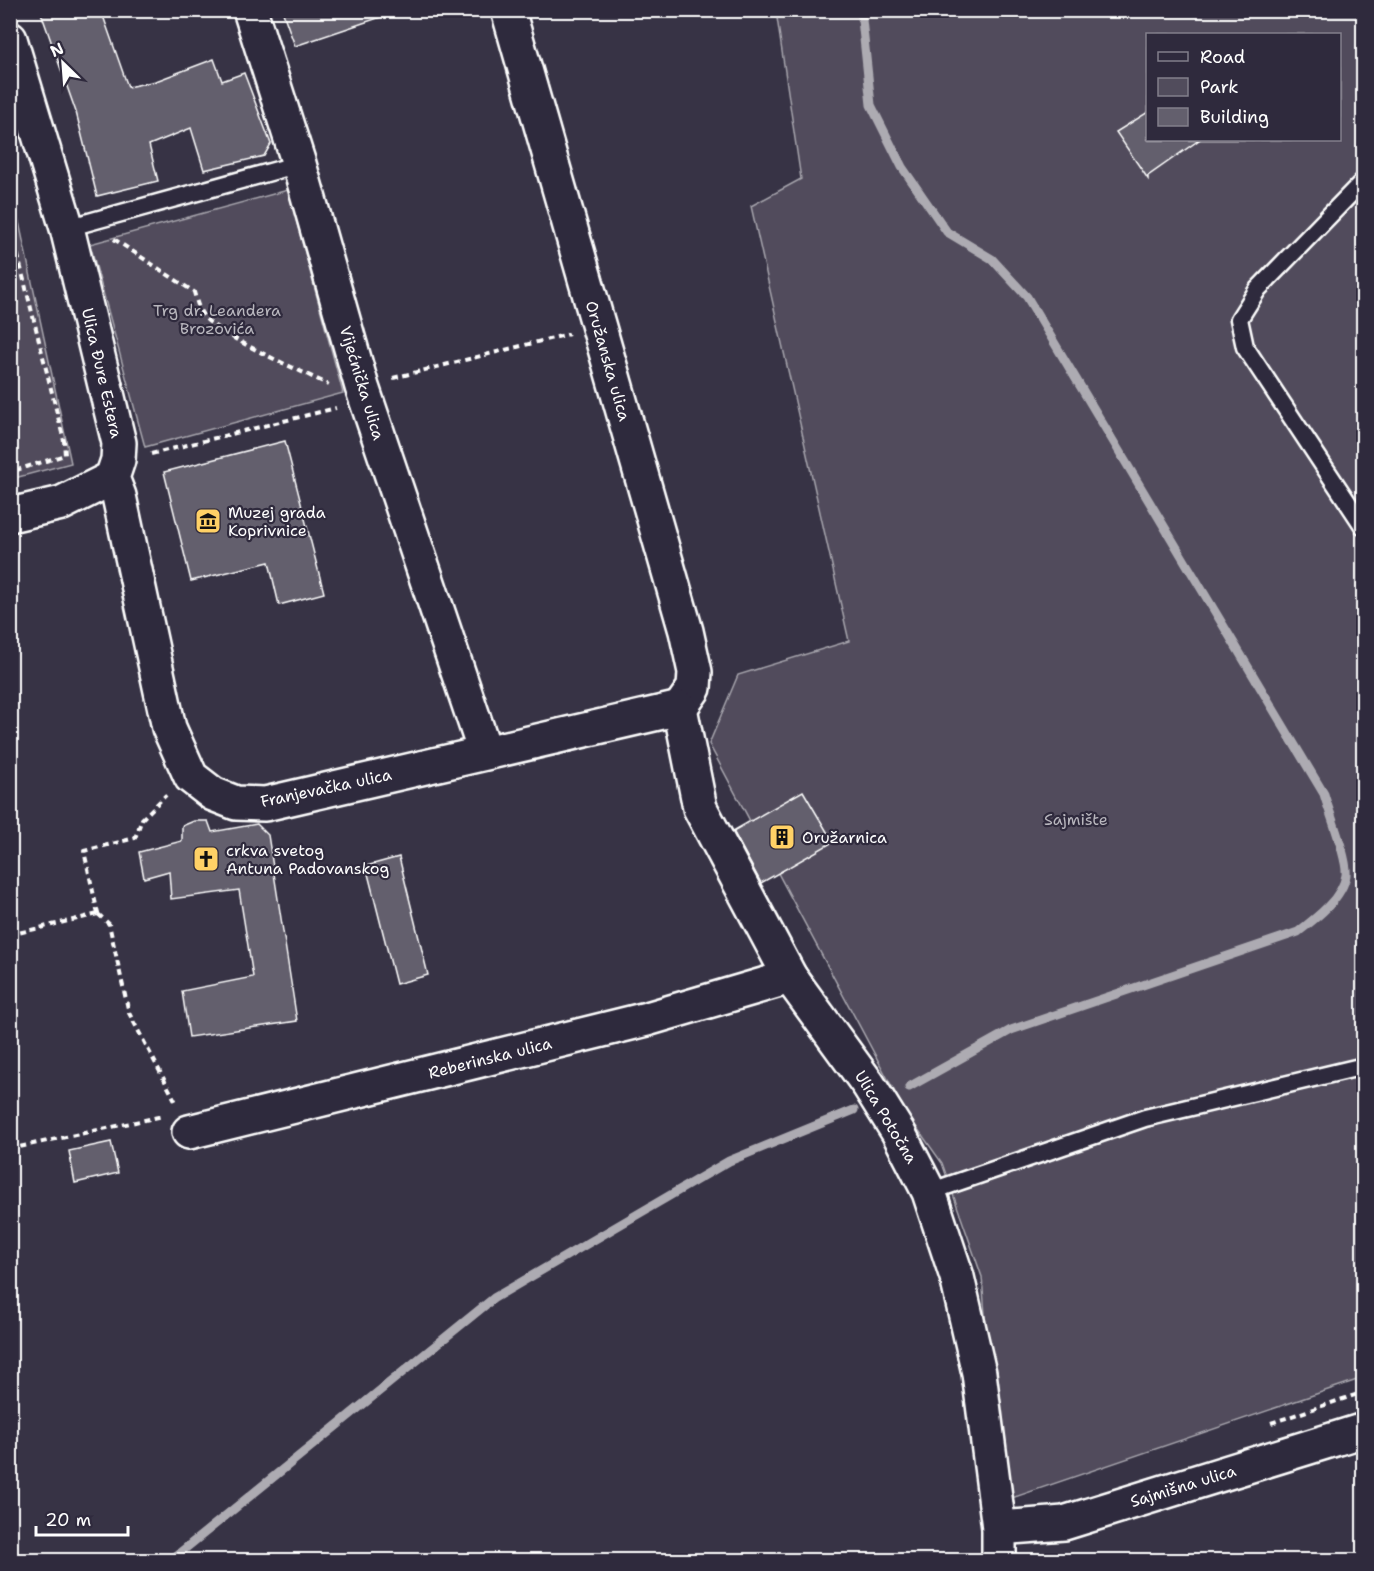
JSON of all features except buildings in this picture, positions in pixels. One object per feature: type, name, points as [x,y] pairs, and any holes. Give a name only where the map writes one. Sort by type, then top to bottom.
[{"type":"street","name":"Vijećnička ulica","points":[[250,10],[299,164],[353,390],[485,752]]},
{"type":"street","name":"Oružanska ulica","points":[[508,10],[686,631],[695,672],[694,688],[680,708]]},
{"type":"street","name":"Ulica Đure Estera","points":[[10,39],[67,228],[119,442],[118,460],[112,478]]},
{"type":"street","points":[[10,515],[62,502],[112,478],[119,496],[169,728],[191,777]]},
{"type":"street","name":"Franjevačka ulica","points":[[191,777],[213,794],[236,803],[265,804],[680,708]]},
{"type":"street","name":"Ulica Potočna","points":[[680,708],[700,808],[790,977],[868,1084],[898,1132],[929,1192],[957,1277],[979,1373],[999,1528],[999,1560]]},
{"type":"street","name":"Reberinska ulica","points":[[180,1119],[646,1019],[790,977]]},
{"type":"street","name":"Sajmišna ulica","points":[[999,1528],[1064,1523],[1364,1430]]},
{"type":"lane","points":[[67,228],[100,217],[299,164]]},
{"type":"lane","points":[[1364,180],[1258,289],[1239,319],[1245,347],[1364,527]]},
{"type":"lane","points":[[929,1192],[1145,1118],[1364,1066]]},
{"type":"path","points":[[100,217],[105,233],[194,292],[198,307],[207,320],[266,354],[353,390],[579,332]]},
{"type":"path","points":[[10,224],[64,441],[65,455],[10,472]]},
{"type":"path","points":[[10,248],[16,245]]},
{"type":"path","points":[[140,456],[348,405],[353,390]]},
{"type":"path","points":[[10,1149],[180,1119],[129,1013],[109,924],[98,914],[84,851],[135,838],[142,819],[148,812],[191,777]]},
{"type":"path","points":[[10,935],[98,914]]},
{"type":"path","points":[[1264,1425],[1364,1392]]},
{"type":"green space","name":"Sajmište","points":[[776,11],[1363,11],[1363,1378],[1000,1502],[982,1277],[942,1163],[905,1111],[709,744],[738,675],[849,641],[751,206],[801,179]]},
{"type":"green space","points":[[11,185],[71,463],[10,479]]},
{"type":"green space","name":"Trg dr. Leandera Brozovića","points":[[288,190],[343,393],[145,447],[90,244]]},
{"type":"waterway","points":[[861,10],[871,105],[902,167],[947,232],[992,259],[1027,297],[1324,794],[1346,868],[1344,884],[1340,892],[1320,914],[1298,932],[1011,1030],[909,1087]]},
{"type":"waterway","points":[[171,1560],[494,1298],[729,1161],[854,1110]]},
{"type":"place","name":"Muzej grada Koprivnice","points":[[208,521]]},
{"type":"place","name":"Oružarnica","points":[[782,837]]},
{"type":"place","name":"crkva svetog Antuna Padovanskog","points":[[206,859]]}]
